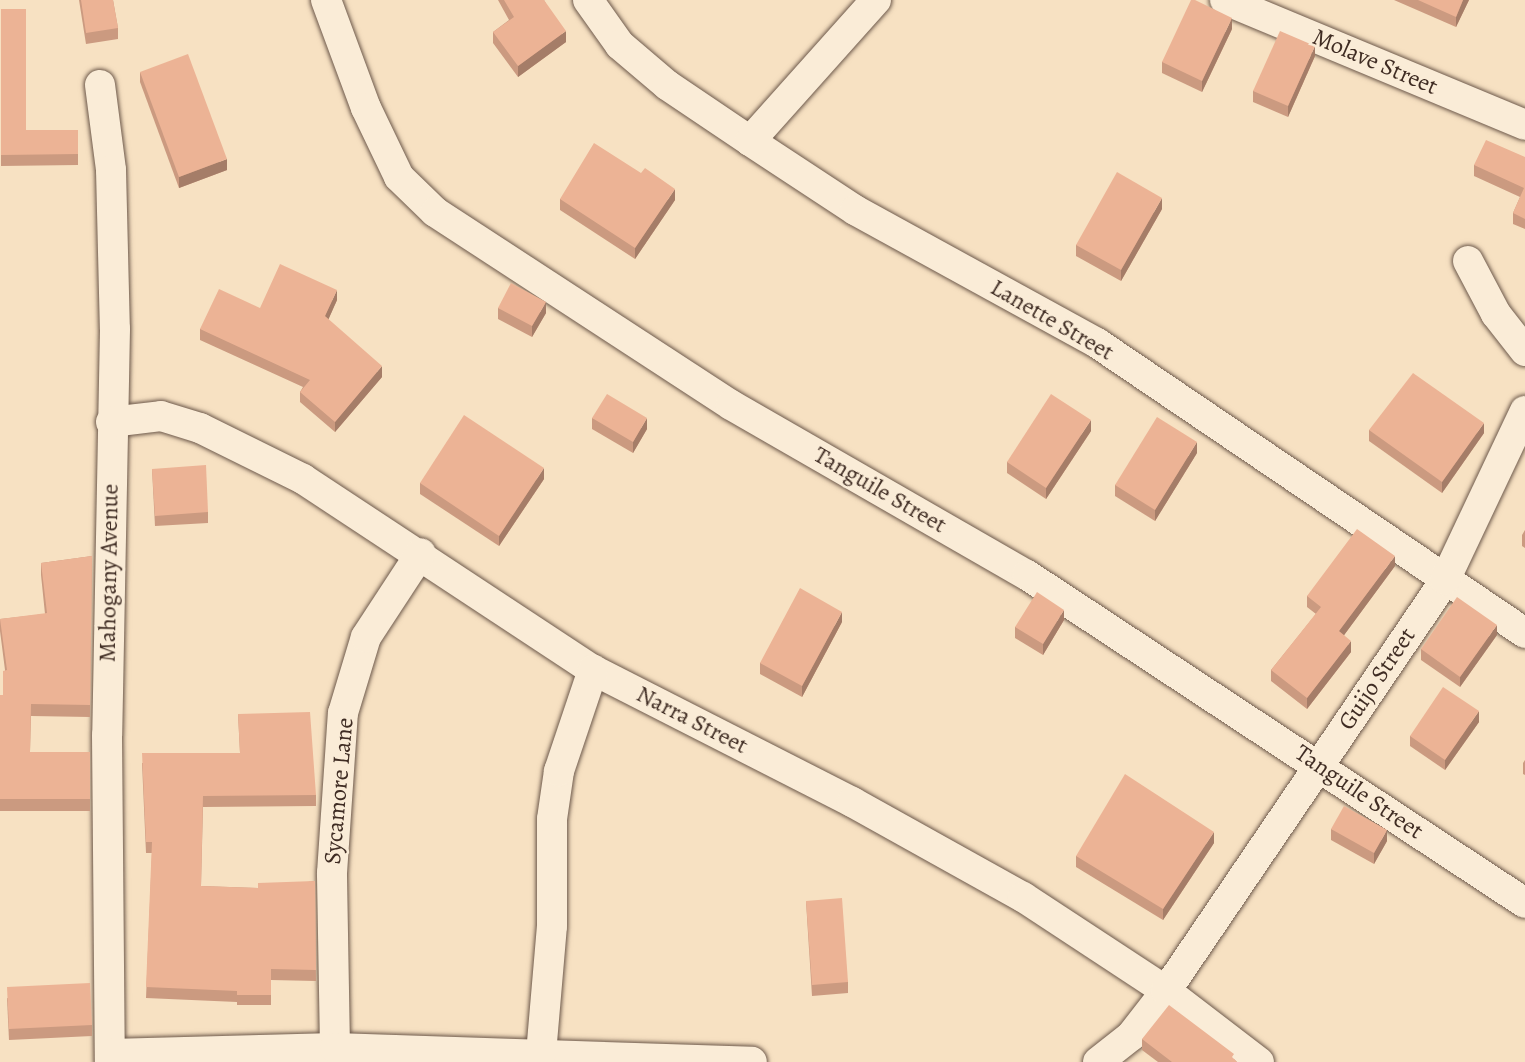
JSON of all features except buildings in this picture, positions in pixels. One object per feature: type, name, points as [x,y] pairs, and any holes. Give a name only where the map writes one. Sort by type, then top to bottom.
[{"type":"street","name":"Tanguile Street","points":[[326,0],[366,108],[399,177],[435,212],[731,405],[1027,575],[1525,903]]},
{"type":"street","name":"Lanette Street","points":[[589,0],[620,45],[667,85],[855,210],[1097,343],[1525,633]]},
{"type":"street","points":[[750,141],[876,0]]},
{"type":"street","name":"Molave Street","points":[[1225,0],[1525,125]]},
{"type":"street","name":"Mahogany Avenue","points":[[100,85],[111,170],[115,329],[111,422],[107,735],[110,1058]]},
{"type":"street","points":[[1468,261],[1496,314],[1525,351]]},
{"type":"street","name":"Guijo Street","points":[[1098,1062],[1131,1036],[1166,991],[1445,580],[1525,411]]},
{"type":"street","name":"Narra Street","points":[[111,422],[161,416],[200,428],[303,479],[421,553],[593,670],[839,796],[1023,897],[1166,991],[1259,1062]]},
{"type":"street","name":"Sycamore Lane","points":[[335,1048],[332,873],[343,713],[366,637],[421,553]]},
{"type":"street","points":[[541,1055],[552,926],[552,819],[559,771],[593,670]]},
{"type":"street","points":[[110,1058],[335,1048],[752,1062]]}]
